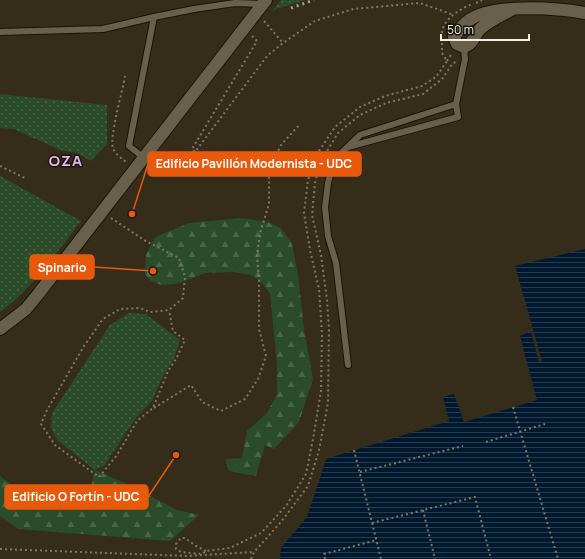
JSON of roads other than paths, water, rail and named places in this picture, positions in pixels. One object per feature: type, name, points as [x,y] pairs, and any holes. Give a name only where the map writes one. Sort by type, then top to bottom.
[{"type":"street","points":[[0,329],[26,309],[39,293],[264,2]]},
{"type":"street","points":[[513,8],[493,19],[479,30],[464,53],[457,44],[454,37],[459,29],[468,20],[490,11],[513,8],[585,12]]},
{"type":"lane","points":[[0,32],[102,29],[194,9],[235,3],[264,2]]},
{"type":"lane","points":[[144,158],[129,146],[154,17]]},
{"type":"lane","points":[[346,148],[458,117],[456,104],[464,53]]},
{"type":"lane","points":[[348,366],[336,263],[328,236],[325,207],[328,183],[334,160],[360,135],[456,104]]},
{"type":"water","points":[[585,249],[585,559],[280,559],[281,548],[307,517],[326,459],[449,421],[443,397],[454,394],[464,422],[537,400],[520,336],[531,331],[539,363],[542,361],[515,266]]},
{"type":"railway","points":[[291,8],[314,0]]},
{"type":"place","name":"Edificio Pavillón Modernista - UDC","points":[[132,214]]},
{"type":"place","name":"Spinario","points":[[153,271]]},
{"type":"place","name":"Edificio O Fortín - UDC","points":[[176,455]]},
{"type":"district","name":"OZA","points":[[66,160]]}]
